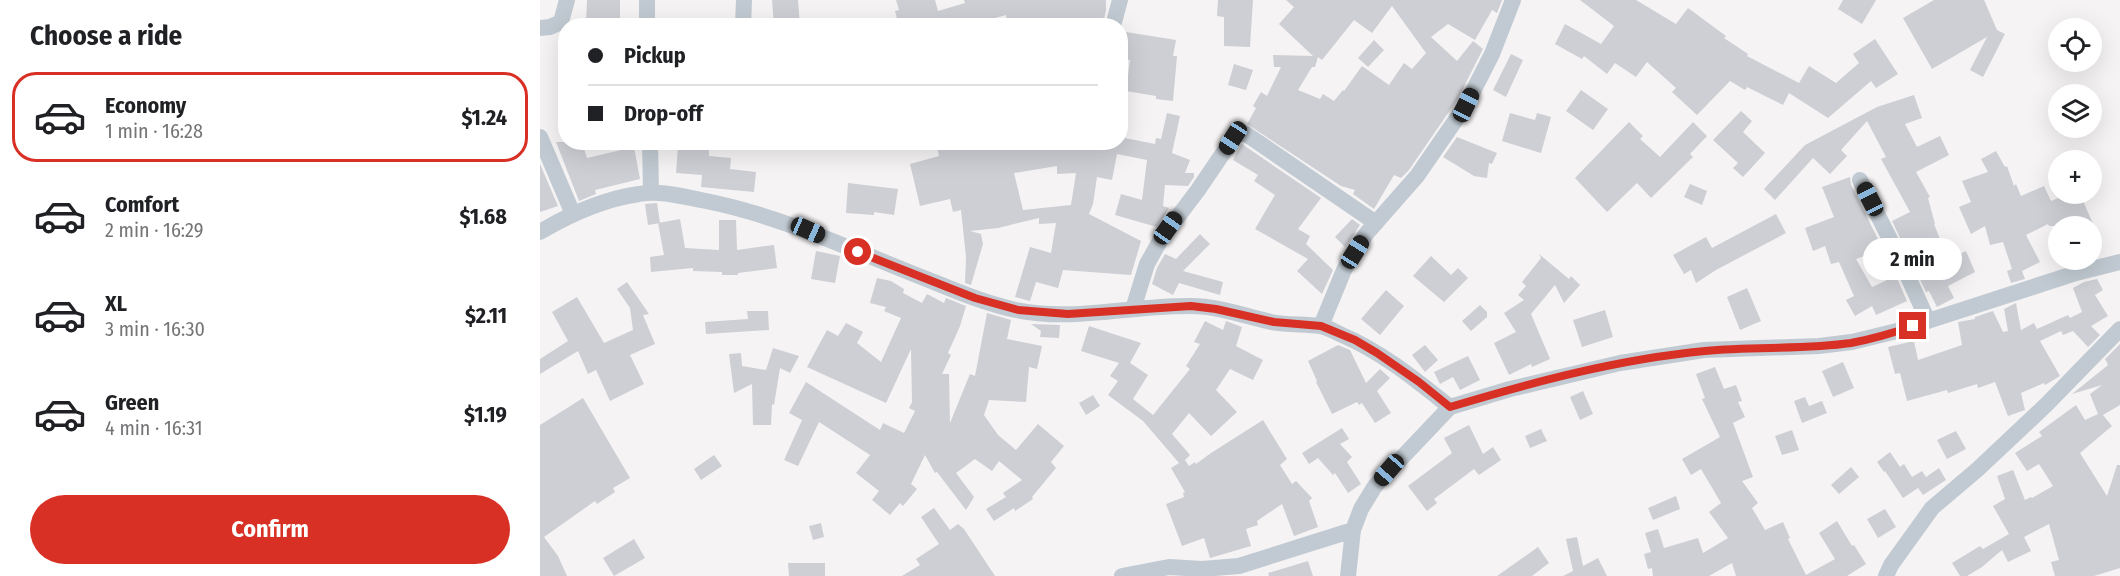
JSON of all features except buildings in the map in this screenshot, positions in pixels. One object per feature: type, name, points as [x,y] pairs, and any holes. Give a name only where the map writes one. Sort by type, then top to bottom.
[{"type":"street","points":[[562,18],[567,0]]},
{"type":"street","points":[[647,0],[647,18]]},
{"type":"street","points":[[743,18],[744,0]]},
{"type":"street","points":[[1115,18],[1120,0]]},
{"type":"street","points":[[1321,326],[1344,270],[1366,234],[1417,176],[1466,105],[1492,54],[1513,0]]},
{"type":"street","points":[[540,28],[558,23]]},
{"type":"street","points":[[1133,309],[1147,264],[1161,239],[1236,134],[1246,134],[1376,224]]},
{"type":"street","points":[[540,137],[573,214]]},
{"type":"street","points":[[650,150],[651,193]]},
{"type":"street","points":[[1860,180],[1928,321]]},
{"type":"street","points":[[540,232],[573,214],[604,202],[640,193],[682,196],[740,208],[808,230],[874,259],[975,298],[1018,310],[1068,314],[1191,306],[1274,322],[1321,326],[1355,340],[1377,353],[1450,407]]},
{"type":"street","points":[[1348,576],[1353,530],[1361,509],[1375,486],[1450,407],[1510,389],[1620,363],[1704,351],[1819,346],[1852,342],[2120,262]]},
{"type":"street","points":[[1886,576],[1891,565],[1932,508],[1978,469],[2046,405],[2120,329]]},
{"type":"street","points":[[1122,576],[1168,567],[1202,569],[1239,566],[1353,530]]},
{"type":"route","points":[[858,252],[975,298],[1018,310],[1068,314],[1191,306],[1274,322],[1321,326],[1355,340],[1377,353],[1450,407],[1510,389],[1620,363],[1704,351],[1819,346],[1852,342],[1913,326]]}]
